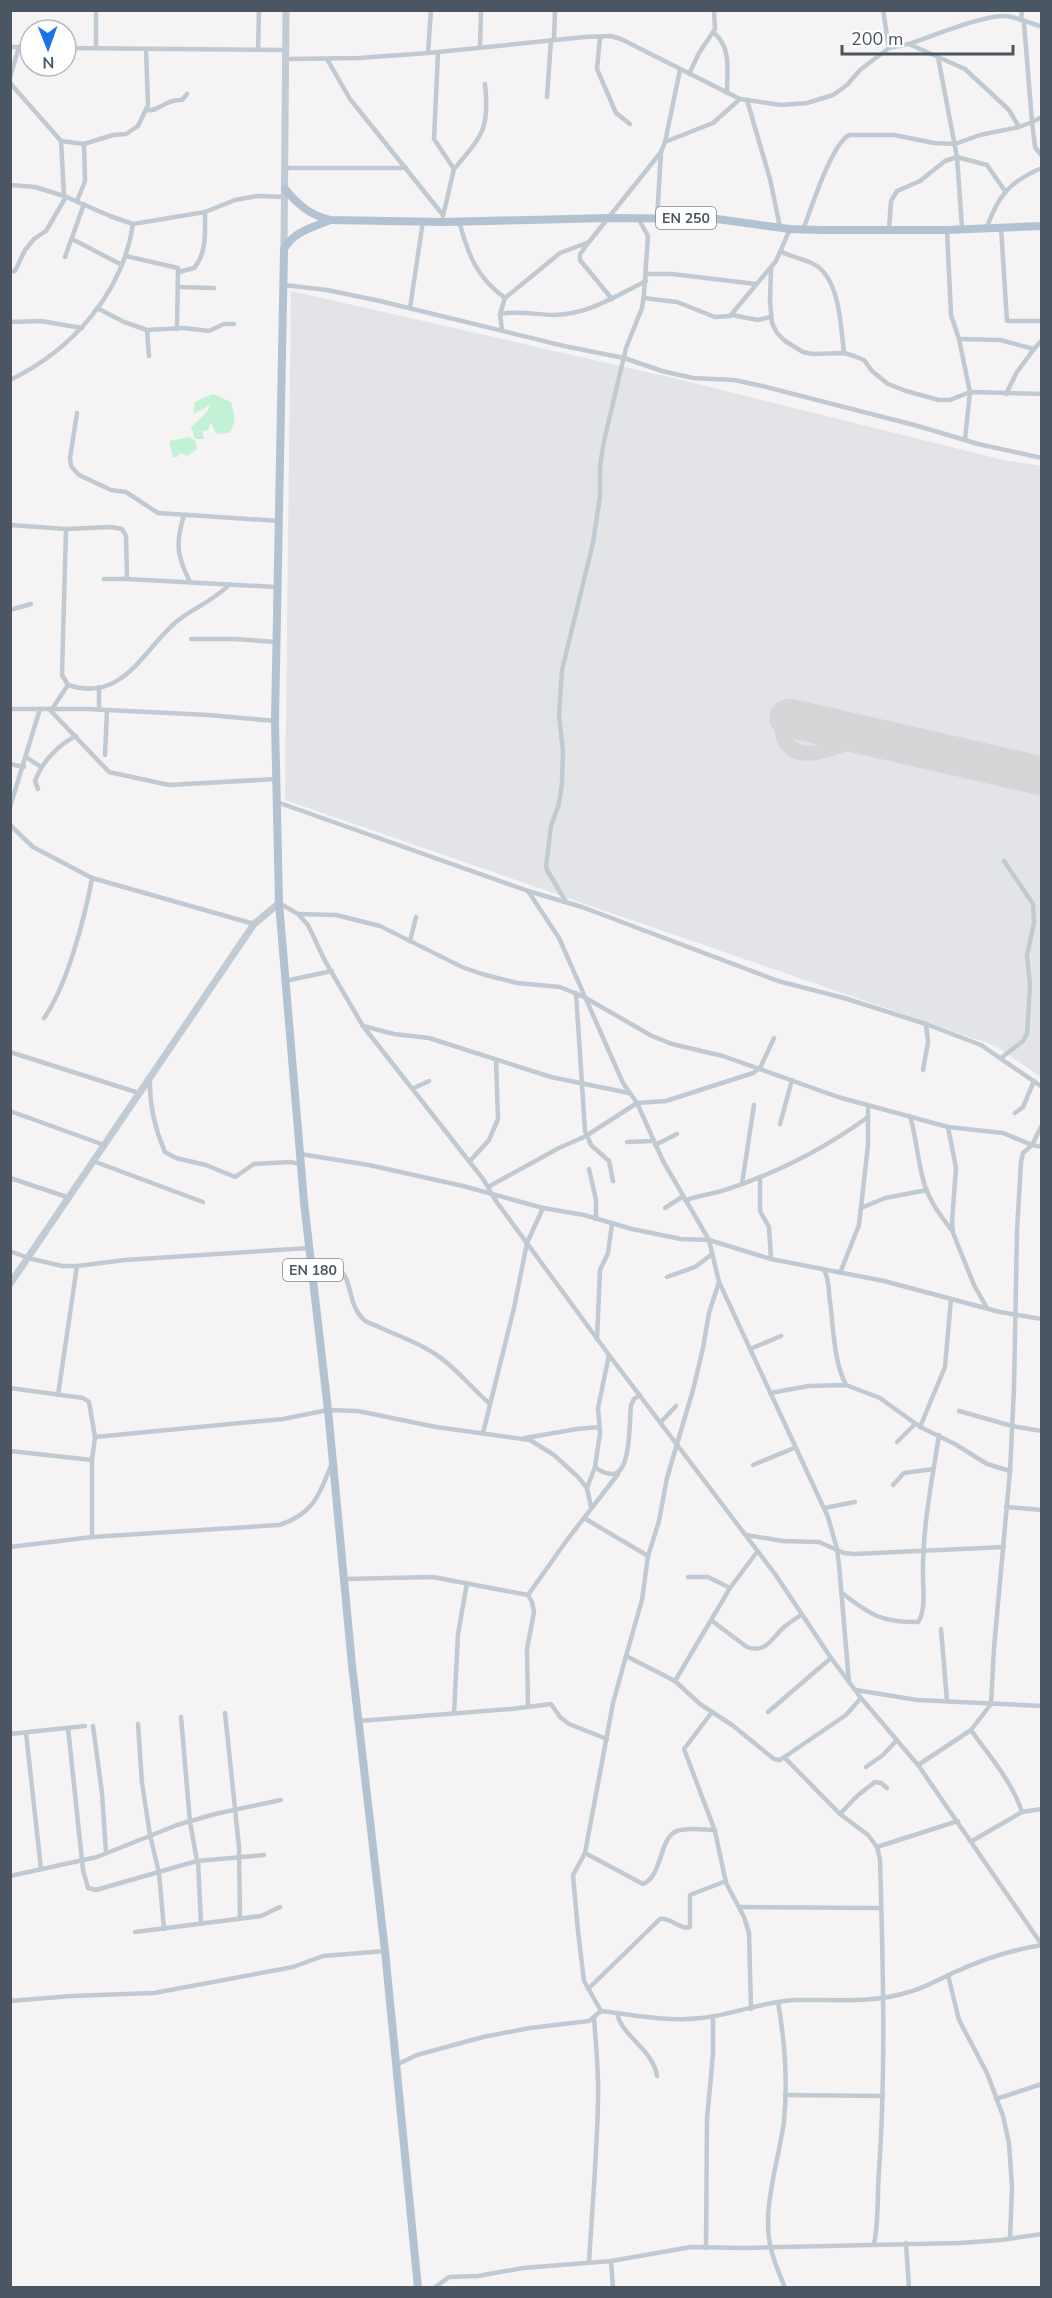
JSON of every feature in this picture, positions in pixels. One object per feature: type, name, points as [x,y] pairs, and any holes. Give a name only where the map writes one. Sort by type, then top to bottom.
[{"type":"main road","name":"EN 250","points":[[285,193],[317,217],[330,220],[717,219],[803,230],[947,230],[1041,226]]},
{"type":"main road","name":"EN 250","points":[[284,249],[298,233],[330,220]]},
{"type":"main road","name":"EN 180","points":[[284,249],[276,587],[275,802],[279,903],[309,1248],[328,1410],[418,2288]]},
{"type":"street","points":[[96,10],[96,48]]},
{"type":"street","points":[[258,50],[259,10]]},
{"type":"street","points":[[10,184],[35,187],[65,196],[133,224],[205,212],[235,200],[285,193],[286,10]]},
{"type":"street","points":[[428,53],[431,10]]},
{"type":"street","points":[[480,48],[481,10]]},
{"type":"street","points":[[546,97],[555,10]]},
{"type":"street","points":[[689,74],[713,32],[714,10]]},
{"type":"street","points":[[883,10],[890,48]]},
{"type":"street","points":[[1022,10],[1035,147],[1041,156]]},
{"type":"street","points":[[287,59],[428,53],[600,37],[621,39],[740,99],[781,105],[807,103],[821,99],[847,85],[860,70],[890,48],[990,18],[1005,16],[1041,27]]},
{"type":"street","points":[[713,32],[721,38],[727,50],[727,93]]},
{"type":"street","points":[[600,37],[597,69],[616,112],[630,124]]},
{"type":"street","points":[[909,44],[965,69],[1009,110],[1019,128]]},
{"type":"street","points":[[78,48],[286,50]]},
{"type":"street","points":[[61,141],[84,144],[132,132],[147,111],[149,88],[146,49]]},
{"type":"street","points":[[10,76],[18,50]]},
{"type":"street","points":[[438,52],[434,139],[454,169]]},
{"type":"street","points":[[938,57],[957,157],[962,228]]},
{"type":"street","points":[[327,59],[350,99],[443,218]]},
{"type":"street","points":[[612,299],[580,260],[580,254],[661,152],[680,70]]},
{"type":"street","points":[[10,83],[61,141],[65,196],[46,231],[29,243],[15,270],[10,272]]},
{"type":"street","points":[[443,218],[454,169],[479,140],[485,126],[487,108],[485,84]]},
{"type":"street","points":[[147,111],[155,111],[172,100],[182,100],[187,94]]},
{"type":"street","points":[[665,142],[712,123],[740,99]]},
{"type":"street","points":[[747,100],[770,179],[780,227]]},
{"type":"street","points":[[803,230],[827,168],[844,138],[853,135],[894,135],[934,143],[955,144],[980,135],[1019,128],[1041,117]]},
{"type":"street","points":[[77,201],[85,181],[84,144]]},
{"type":"street","points":[[657,218],[661,152]]},
{"type":"street","points":[[889,229],[891,201],[897,191],[920,181],[945,161],[957,157],[987,165],[1005,191]]},
{"type":"street","points":[[286,168],[406,168]]},
{"type":"street","points":[[987,227],[995,205],[1005,191],[1017,180],[1041,168]]},
{"type":"street","name":"EN 180","points":[[284,249],[285,193]]},
{"type":"street","points":[[65,257],[84,204]]},
{"type":"street","points":[[179,272],[194,268],[201,257],[205,212]]},
{"type":"street","points":[[566,902],[546,870],[551,826],[559,804],[562,783],[563,751],[559,715],[562,670],[593,543],[600,496],[602,452],[624,358],[644,298],[648,236],[638,218]]},
{"type":"street","points":[[410,308],[423,221]]},
{"type":"street","points":[[459,221],[468,254],[482,275],[505,298]]},
{"type":"street","points":[[10,380],[46,359],[68,343],[82,328],[97,308],[122,265],[133,224]]},
{"type":"street","points":[[732,315],[782,252],[790,228]]},
{"type":"street","points":[[1001,228],[1007,321],[1041,321]]},
{"type":"street","points":[[947,230],[951,315],[959,339],[970,392],[965,439]]},
{"type":"street","points":[[72,239],[122,265]]},
{"type":"street","points":[[502,330],[500,314],[505,298],[560,253],[589,242]]},
{"type":"street","points":[[782,252],[819,267],[831,285],[840,310],[844,353]]},
{"type":"street","points":[[126,256],[176,266],[179,272],[177,329]]},
{"type":"street","points":[[771,267],[770,317],[777,333],[788,344],[803,352],[844,353],[864,360],[878,377],[888,384],[939,400],[950,400],[970,392],[1041,394]]},
{"type":"street","points":[[647,274],[683,275],[756,284]]},
{"type":"street","points":[[500,314],[519,311],[542,315],[562,315],[591,310],[646,281]]},
{"type":"street","points":[[284,285],[338,292],[410,308],[564,346],[624,358],[687,376],[734,380],[762,386],[978,444],[1041,458]]},
{"type":"street","points":[[178,287],[214,288]]},
{"type":"street","points":[[644,298],[677,302],[715,316],[732,315],[758,320],[770,317]]},
{"type":"street","points":[[97,308],[123,322],[147,330],[209,331],[224,324],[234,324]]},
{"type":"street","points":[[10,322],[40,321],[82,328]]},
{"type":"street","points":[[147,330],[149,356]]},
{"type":"street","points":[[959,339],[1000,340],[1034,349]]},
{"type":"street","points":[[1006,394],[1017,372],[1041,340]]},
{"type":"street","points":[[77,413],[70,458],[71,466],[79,475],[111,490],[126,492],[158,513],[279,521]]},
{"type":"street","points":[[184,515],[178,539],[179,559],[190,582]]},
{"type":"street","points":[[10,525],[66,529],[111,527],[122,529],[126,536],[127,579]]},
{"type":"street","points":[[66,529],[62,675],[68,685]]},
{"type":"street","points":[[104,579],[276,587]]},
{"type":"street","points":[[68,685],[99,687],[111,685],[120,680],[175,623],[212,600],[230,585]]},
{"type":"street","points":[[10,610],[31,604]]},
{"type":"street","points":[[191,639],[276,642]]},
{"type":"street","points":[[51,709],[68,685]]},
{"type":"street","points":[[99,687],[99,710]]},
{"type":"street","points":[[10,709],[99,710],[208,715],[275,721]]},
{"type":"street","points":[[10,807],[40,709]]},
{"type":"street","points":[[51,709],[109,772],[176,785],[276,779]]},
{"type":"street","points":[[105,755],[106,711]]},
{"type":"street","points":[[38,789],[35,781],[41,767],[62,744],[76,736]]},
{"type":"street","points":[[27,757],[41,767]]},
{"type":"street","points":[[10,764],[24,767]]},
{"type":"street","points":[[275,802],[528,891],[566,902],[778,981],[926,1023],[981,1045],[1041,1087]]},
{"type":"street","points":[[10,825],[33,847],[92,878],[254,924]]},
{"type":"street","points":[[1001,1058],[1023,1041],[1027,1034],[1030,985],[1028,955],[1034,922],[1033,904],[1004,861]]},
{"type":"street","points":[[44,1018],[56,998],[75,944],[86,911],[92,878]]},
{"type":"street","points":[[528,891],[559,938],[629,1093],[637,1103],[654,1143],[709,1240],[719,1281],[794,1448],[806,1467],[824,1508],[837,1549],[849,1682]]},
{"type":"street","points":[[10,1284],[254,924],[279,903],[298,914],[308,925],[363,1026],[414,1088],[438,1124],[470,1161],[597,1339],[785,1588],[801,1615],[861,1698],[918,1765],[1041,1945],[1014,1949],[981,1960],[910,1992],[883,1998],[844,2002],[778,2002],[713,2016],[673,2020],[601,2011]]},
{"type":"street","points":[[1033,904],[1041,906]]},
{"type":"street","points":[[298,914],[336,915],[380,926],[462,967],[482,974],[517,983],[560,987],[576,993],[652,1036],[672,1044],[723,1056],[868,1106],[948,1127],[1004,1133],[1041,1147]]},
{"type":"street","points":[[410,941],[416,917]]},
{"type":"street","points":[[285,981],[332,971]]},
{"type":"street","points":[[576,993],[586,1136],[609,1161],[613,1181]]},
{"type":"street","points":[[922,1070],[928,1042],[926,1023]]},
{"type":"street","points":[[363,1026],[394,1034],[429,1038],[551,1077],[629,1093]]},
{"type":"street","points":[[488,1187],[559,1148],[586,1136],[637,1103],[666,1101],[753,1073],[760,1068],[774,1038]]},
{"type":"street","points":[[10,1052],[140,1093]]},
{"type":"street","points":[[470,1161],[489,1140],[498,1119],[496,1060]]},
{"type":"street","points":[[150,1078],[155,1126],[165,1152],[176,1158],[206,1165],[234,1177],[254,1164],[290,1162],[301,1164]]},
{"type":"street","points":[[780,1124],[792,1080]]},
{"type":"street","points":[[414,1088],[429,1081]]},
{"type":"street","points":[[1015,1113],[1023,1107],[1034,1081]]},
{"type":"street","points":[[742,1184],[754,1105]]},
{"type":"street","points":[[840,1273],[857,1232],[868,1145],[868,1106]]},
{"type":"street","points":[[10,1111],[104,1145]]},
{"type":"street","points":[[909,1116],[916,1135],[922,1177],[927,1190],[937,1211],[953,1233],[987,1308]]},
{"type":"street","points":[[665,1208],[684,1198],[742,1184],[760,1177],[823,1148],[868,1117]]},
{"type":"street","points":[[918,1765],[971,1730],[991,1704],[1010,1471],[1021,1162],[1023,1153],[1032,1145],[1041,1125]]},
{"type":"street","points":[[948,1127],[956,1168],[953,1233]]},
{"type":"street","points":[[627,1142],[654,1143],[677,1134]]},
{"type":"street","points":[[300,1154],[369,1165],[681,1239],[709,1240],[771,1259],[884,1281],[987,1308],[1041,1319]]},
{"type":"street","points":[[93,1161],[203,1202]]},
{"type":"street","points":[[589,1169],[596,1200],[597,1219]]},
{"type":"street","points":[[760,1177],[760,1211],[769,1227],[771,1259]]},
{"type":"street","points":[[10,1178],[70,1198]]},
{"type":"street","points":[[861,1208],[885,1198],[927,1190]]},
{"type":"street","points":[[483,1432],[514,1308],[527,1243],[543,1208]]},
{"type":"street","points":[[597,1339],[600,1270],[608,1253],[612,1224]]},
{"type":"street","points":[[10,1251],[62,1266],[77,1266],[125,1260],[309,1248]]},
{"type":"street","points":[[667,1277],[695,1267],[711,1255]]},
{"type":"street","points":[[312,1262],[328,1262],[342,1273],[350,1284],[354,1306],[363,1319],[442,1358],[489,1403]]},
{"type":"street","points":[[58,1395],[77,1266]]},
{"type":"street","points":[[824,1270],[830,1286],[838,1366],[846,1385]]},
{"type":"street","points":[[601,2011],[583,1976],[573,1875],[585,1853],[614,1703],[642,1600],[648,1556],[693,1390],[709,1313],[719,1281]]},
{"type":"street","points":[[897,1442],[918,1426],[945,1367],[951,1299]]},
{"type":"street","points":[[750,1348],[781,1336]]},
{"type":"street","points":[[586,1488],[595,1467],[599,1427],[598,1408],[609,1355]]},
{"type":"street","points":[[770,1393],[809,1386],[846,1385],[879,1398],[918,1426],[970,1452],[987,1464],[1010,1471]]},
{"type":"street","points":[[10,1388],[83,1398],[89,1402],[95,1437],[92,1460],[92,1538]]},
{"type":"street","points":[[528,1595],[591,1508],[623,1469],[626,1460],[631,1405],[640,1395]]},
{"type":"street","points":[[661,1422],[676,1406]]},
{"type":"street","points":[[95,1437],[284,1419],[328,1410],[358,1411],[436,1427],[524,1438],[599,1427]]},
{"type":"street","points":[[959,1411],[1012,1426],[1041,1431]]},
{"type":"street","points":[[842,1593],[865,1612],[880,1619],[899,1623],[918,1622],[922,1615],[928,1505],[939,1435]]},
{"type":"street","points":[[524,1438],[559,1459],[586,1488],[591,1508]]},
{"type":"street","points":[[753,1465],[794,1448]]},
{"type":"street","points":[[10,1451],[92,1460]]},
{"type":"street","points":[[10,1547],[92,1538],[279,1525],[303,1515],[318,1494],[332,1463]]},
{"type":"street","points":[[595,1467],[610,1475],[618,1474]]},
{"type":"street","points":[[893,1485],[904,1473],[933,1469]]},
{"type":"street","points":[[824,1508],[855,1502]]},
{"type":"street","points":[[1006,1507],[1041,1510]]},
{"type":"street","points":[[584,1518],[648,1556]]},
{"type":"street","points":[[746,1535],[783,1541],[819,1542],[854,1554],[1004,1547]]},
{"type":"street","points":[[675,1681],[730,1588],[757,1552]]},
{"type":"street","points":[[344,1579],[433,1577],[528,1595]]},
{"type":"street","points":[[687,1577],[708,1577],[730,1588]]},
{"type":"street","points":[[454,1713],[458,1634],[467,1584]]},
{"type":"street","points":[[528,1595],[534,1612],[527,1649],[528,1706]]},
{"type":"street","points":[[712,1621],[754,1650],[765,1647],[786,1625],[801,1615]]},
{"type":"street","points":[[941,1629],[947,1701]]},
{"type":"street","points":[[626,1656],[675,1681],[692,1697],[774,1759],[785,1758],[846,1715],[861,1698]]},
{"type":"street","points":[[768,1712],[831,1658]]},
{"type":"street","points":[[856,1690],[897,1698],[1041,1706]]},
{"type":"street","points":[[359,1721],[551,1704],[560,1717],[569,1724],[607,1739]]},
{"type":"street","points":[[712,1712],[684,1749],[715,1830],[726,1881],[749,1933],[751,2009]]},
{"type":"street","points":[[225,1713],[240,1858],[240,1918]]},
{"type":"street","points":[[181,1717],[190,1822],[197,1861],[201,1923]]},
{"type":"street","points":[[138,1724],[141,1769],[150,1835],[159,1873],[164,1929]]},
{"type":"street","points":[[10,1734],[85,1726]]},
{"type":"street","points":[[93,1726],[102,1793],[106,1853]]},
{"type":"street","points":[[68,1728],[86,1886],[91,1890],[197,1861],[264,1855]]},
{"type":"street","points":[[971,1730],[1004,1775],[1022,1812]]},
{"type":"street","points":[[26,1733],[41,1869]]},
{"type":"street","points":[[866,1767],[883,1755],[897,1740]]},
{"type":"street","points":[[785,1758],[840,1814],[868,1835],[877,1847],[880,1859],[883,2096],[879,2207],[874,2244]]},
{"type":"street","points":[[840,1814],[857,1796],[875,1782],[881,1782],[887,1788]]},
{"type":"street","points":[[10,1876],[106,1853],[190,1822],[281,1800]]},
{"type":"street","points":[[972,1841],[1022,1812],[1041,1809]]},
{"type":"street","points":[[877,1847],[957,1821]]},
{"type":"street","points":[[585,1853],[643,1884],[647,1883],[655,1872],[670,1835],[675,1831],[715,1830]]},
{"type":"street","points":[[588,1989],[660,1919],[664,1918],[684,1928],[690,1927],[690,1895],[726,1881]]},
{"type":"street","points":[[135,1932],[261,1916],[280,1907]]},
{"type":"street","points":[[739,1907],[881,1908]]},
{"type":"street","points":[[10,2001],[154,1993],[293,1967],[323,1956],[384,1951]]},
{"type":"street","points":[[948,1975],[959,2020],[979,2055],[1010,2143],[1012,2187],[1010,2239]]},
{"type":"street","points":[[778,2002],[786,2049],[785,2095],[784,2121],[770,2203],[770,2247],[785,2288]]},
{"type":"street","points":[[396,2065],[417,2055],[455,2044],[530,2028],[583,2022],[594,2018],[601,2011]]},
{"type":"street","points":[[617,2013],[621,2025],[651,2059],[657,2076]]},
{"type":"street","points":[[706,2247],[707,2118],[713,2054],[713,2016]]},
{"type":"street","points":[[589,2263],[595,2202],[594,2162],[598,2100],[594,2018]]},
{"type":"street","points":[[996,2099],[1041,2084]]},
{"type":"street","points":[[785,2095],[883,2096]]},
{"type":"street","points":[[434,2288],[449,2277],[611,2261],[691,2247],[960,2243],[1041,2234]]},
{"type":"street","points":[[906,2243],[909,2288]]},
{"type":"street","points":[[611,2261],[613,2288]]},
{"type":"shaded area","points":[[291,291],[682,380],[1003,460],[1041,466],[1041,1077],[996,1046],[285,800]]},
{"type":"green space","points":[[213,394],[231,402],[234,425],[229,433],[216,434],[211,422],[208,430],[202,431],[204,439],[195,439],[191,427],[207,412],[210,405],[193,414],[195,402]]},
{"type":"green space","points":[[190,437],[196,442],[197,449],[187,456],[181,453],[173,457],[169,441]]},
{"type":"taxiway","points":[[789,718],[782,733],[790,747],[798,752],[817,752],[854,741],[878,738]]},
{"type":"runway","points":[[789,718],[1042,776]]}]
